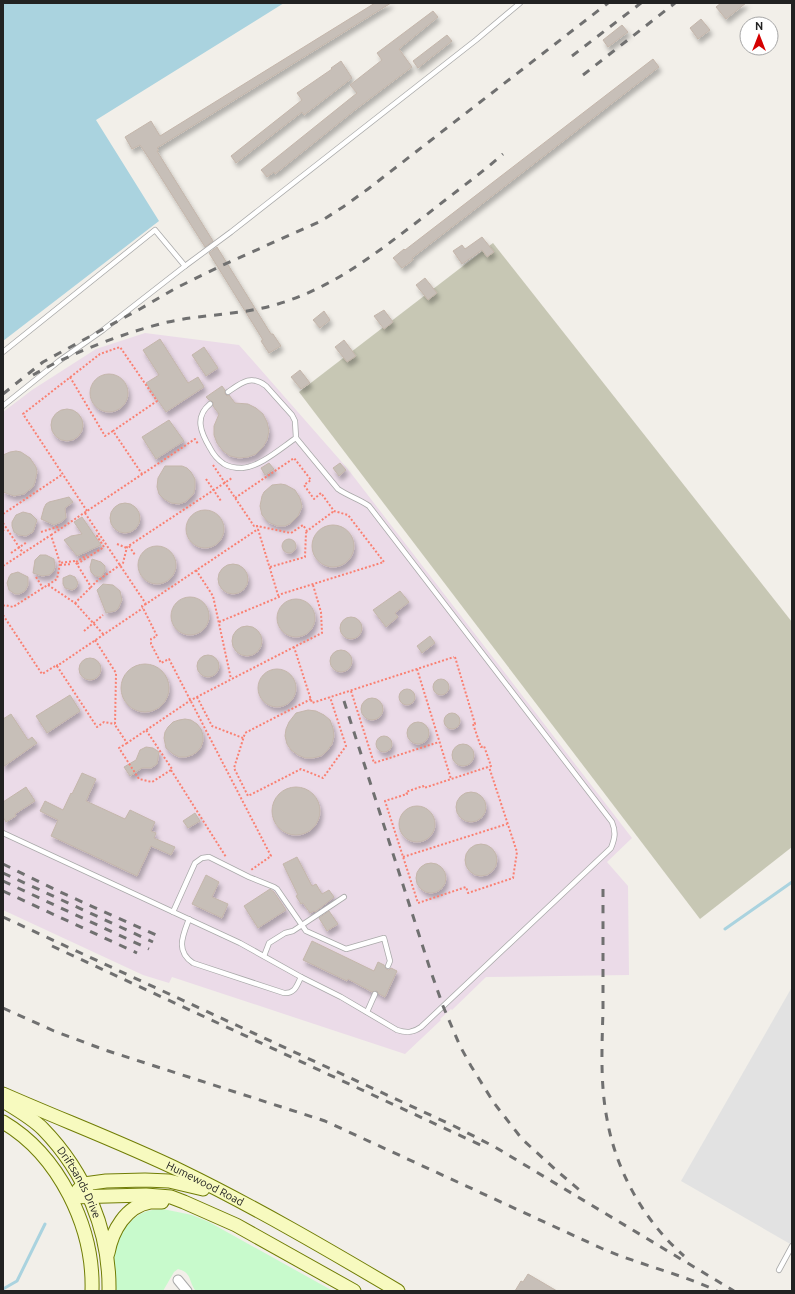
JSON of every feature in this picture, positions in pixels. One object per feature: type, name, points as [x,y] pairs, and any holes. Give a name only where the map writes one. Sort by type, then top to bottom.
[{"type":"main road","name":"Humewood Road","points":[[3,1094],[180,1171],[242,1202],[398,1291]]},
{"type":"main road","name":"Driftsands Drive","points":[[3,1100],[42,1128],[65,1156],[86,1190],[100,1228],[107,1256],[109,1291]]},
{"type":"main road","points":[[3,1122],[20,1133],[44,1157],[71,1197],[106,1181],[145,1180],[169,1181],[198,1187],[242,1202]]},
{"type":"main road","name":"Humewood Road","points":[[86,1190],[171,1197],[236,1225],[354,1291]]},
{"type":"main road","name":"Driftsands Drive","points":[[71,1197],[84,1232],[90,1263],[92,1291]]},
{"type":"main road","points":[[107,1256],[110,1242],[118,1225],[123,1218],[134,1209],[149,1202],[184,1202]]},
{"type":"street","points":[[178,1280],[187,1291]]},
{"type":"lane","points":[[3,406],[231,232],[476,40],[520,3]]},
{"type":"lane","points":[[3,352],[155,230],[185,266]]},
{"type":"lane","points":[[3,833],[240,943],[342,997],[402,1032],[417,1030],[611,848],[616,835],[612,822],[368,506],[363,501],[346,495],[338,489],[296,438],[295,421],[292,415],[261,382],[247,380],[228,392]]},
{"type":"lane","points":[[210,404],[202,413],[200,425],[201,431],[215,456],[225,465],[243,468],[252,466],[296,438]]},
{"type":"lane","points":[[173,912],[195,863],[202,858],[209,857],[277,889],[306,931],[346,949],[384,938],[390,961],[388,966]]},
{"type":"lane","points":[[264,956],[269,943],[285,932],[293,932],[344,897]]},
{"type":"lane","points":[[188,919],[182,939],[182,951],[193,963],[288,994],[294,991],[301,976]]},
{"type":"lane","points":[[367,1012],[375,994]]},
{"type":"lane","points":[[779,1270],[792,1246]]},
{"type":"path","points":[[70,377],[105,436],[157,401],[120,347],[100,354],[70,377],[23,414],[87,511]]},
{"type":"path","points":[[113,431],[142,474]]},
{"type":"path","points":[[3,566],[195,439],[199,445]]},
{"type":"path","points":[[235,498],[294,458],[311,480],[304,485],[314,499],[321,493],[334,511],[348,516],[384,562],[278,595]]},
{"type":"path","points":[[212,464],[254,526],[258,528],[291,533],[302,525],[307,532]]},
{"type":"path","points":[[3,514],[63,474]]},
{"type":"path","points":[[75,603],[97,581],[124,563],[128,547],[232,478]]},
{"type":"path","points":[[206,479],[221,500]]},
{"type":"path","points":[[270,567],[305,557],[306,532],[334,511]]},
{"type":"path","points":[[84,513],[146,604]]},
{"type":"path","points":[[3,524],[22,553]]},
{"type":"path","points":[[41,532],[57,527],[59,529]]},
{"type":"path","points":[[219,622],[279,598],[258,528]]},
{"type":"path","points":[[3,615],[42,674],[57,666],[104,635],[143,608],[142,606],[258,528]]},
{"type":"path","points":[[3,606],[13,607],[57,579],[60,564],[51,535]]},
{"type":"path","points":[[60,564],[76,563],[104,547],[97,536],[99,535]]},
{"type":"path","points":[[11,553],[27,542]]},
{"type":"path","points":[[117,544],[128,547],[135,555]]},
{"type":"path","points":[[76,563],[87,555]]},
{"type":"path","points":[[76,563],[91,587]]},
{"type":"path","points":[[60,564],[72,564]]},
{"type":"path","points":[[196,570],[213,596],[231,679]]},
{"type":"path","points":[[36,577],[43,588]]},
{"type":"path","points":[[48,585],[75,603],[104,635]]},
{"type":"path","points":[[171,770],[152,782],[139,779],[119,748],[191,700],[322,633],[321,612],[313,585]]},
{"type":"path","points":[[143,608],[157,636],[151,639],[151,644],[161,663],[169,659],[271,856],[249,872]]},
{"type":"path","points":[[84,631],[103,615]]},
{"type":"path","points":[[95,640],[116,674],[115,724],[126,743]]},
{"type":"path","points":[[294,647],[312,703],[454,657],[475,724],[473,724],[480,747],[484,746],[491,766],[489,767],[517,852],[513,878],[468,893],[466,887],[418,903],[385,801],[407,794],[406,792],[423,786],[424,788],[489,767]]},
{"type":"path","points":[[57,666],[97,727],[104,722],[115,724]]},
{"type":"path","points":[[417,669],[451,779]]},
{"type":"path","points":[[351,691],[374,763],[439,742]]},
{"type":"path","points":[[197,697],[212,726],[243,738]]},
{"type":"path","points":[[311,699],[245,733],[234,768],[248,796],[301,769],[323,778],[346,746],[330,697]]},
{"type":"path","points":[[146,730],[172,769],[171,770],[229,862]]},
{"type":"path","points":[[404,857],[508,824]]},
{"type":"shaded area","points":[[493,243],[792,622],[792,847],[700,919],[299,392]]},
{"type":"shaded area","points":[[145,333],[239,345],[347,468],[632,838],[607,862],[628,886],[629,975],[486,977],[452,1010],[451,1009],[440,1019],[441,1020],[405,1054],[172,977],[169,983],[143,975],[3,910],[3,412],[32,390],[96,349]]},
{"type":"shaded area","points":[[792,987],[792,1245],[681,1181]]},
{"type":"green space","points":[[163,1209],[192,1215],[209,1222],[333,1291],[196,1291],[188,1275],[178,1269],[174,1272],[163,1291],[115,1291],[113,1251],[124,1224],[128,1225],[144,1212]]},
{"type":"water","points":[[3,3],[284,3],[96,120],[159,221],[3,341]]},
{"type":"building","points":[[375,3],[391,3],[157,148],[159,150],[157,151],[213,241],[205,247],[140,145],[132,149],[125,137],[151,121],[160,136]]},
{"type":"building","points":[[721,3],[746,3],[726,19],[716,7]]},
{"type":"building","points":[[433,11],[438,17],[399,49],[412,67],[275,174],[274,172],[267,177],[261,170],[357,93],[350,85],[382,60],[377,53]]},
{"type":"building","points":[[701,19],[710,30],[698,39],[690,28]]},
{"type":"building","points":[[622,25],[628,32],[608,47],[603,40]]},
{"type":"building","points":[[447,35],[452,41],[418,68],[413,61]]},
{"type":"building","points":[[653,59],[659,67],[412,258],[413,260],[402,268],[393,258],[404,249],[405,250]]},
{"type":"building","points":[[341,61],[352,78],[304,115],[302,112],[236,163],[231,156],[302,100],[297,93]]},
{"type":"building","points":[[482,237],[494,252],[487,257],[482,250],[462,264],[453,251],[462,245],[465,249]]},
{"type":"building","points":[[217,247],[271,334],[273,334],[281,346],[269,353],[261,341],[263,340],[209,253]]},
{"type":"building","points":[[425,278],[437,293],[428,300],[416,285]]},
{"type":"building","points":[[384,310],[393,322],[384,329],[374,316]]},
{"type":"building","points":[[324,311],[330,320],[320,328],[313,320]]},
{"type":"building","points":[[160,339],[188,383],[198,377],[204,387],[166,412],[146,383],[159,375],[143,350]]},
{"type":"building","points":[[344,340],[356,356],[347,362],[335,347]]},
{"type":"building","points":[[204,347],[218,368],[206,376],[192,355]]},
{"type":"building","points":[[300,370],[310,383],[301,389],[291,377]]},
{"type":"building","points":[[105,374],[113,374],[120,377],[125,382],[128,393],[125,404],[120,409],[113,412],[105,412],[98,409],[93,404],[90,397],[90,389],[93,382],[98,377]]},
{"type":"building","points":[[222,386],[225,390],[225,394],[227,396],[229,395],[235,403],[248,404],[256,408],[263,414],[267,422],[269,431],[267,440],[256,454],[239,458],[230,456],[223,451],[217,443],[214,435],[214,426],[219,414],[213,406],[213,402],[206,397]]},
{"type":"building","points":[[64,409],[70,409],[80,416],[83,425],[82,431],[76,438],[70,441],[64,441],[54,434],[51,428],[51,422],[58,412]]},
{"type":"building","points":[[169,420],[184,441],[156,459],[142,437]]},
{"type":"building","points":[[16,451],[21,452],[30,458],[36,467],[37,472],[33,487],[24,494],[14,496],[3,492],[3,455]]},
{"type":"building","points":[[269,463],[274,469],[265,475],[261,468]]},
{"type":"building","points":[[340,463],[346,470],[339,476],[333,468]]},
{"type":"building","points":[[165,466],[182,466],[187,468],[195,479],[194,493],[185,502],[179,504],[171,503],[159,494],[157,487],[158,478]]},
{"type":"building","points":[[281,484],[295,490],[300,498],[302,507],[298,516],[291,523],[285,526],[277,526],[268,522],[262,515],[260,506],[264,492],[272,485]]},
{"type":"building","points":[[69,497],[73,502],[65,508],[66,518],[61,522],[54,525],[41,519],[46,504]]},
{"type":"building","points":[[125,503],[136,507],[140,518],[136,529],[125,533],[114,529],[110,518],[114,507]]},
{"type":"building","points":[[201,510],[209,510],[216,513],[221,518],[224,529],[221,540],[216,545],[209,548],[201,548],[194,545],[189,540],[186,533],[186,525],[189,518],[194,513]]},
{"type":"building","points":[[23,512],[31,514],[37,520],[33,532],[26,536],[19,535],[14,532],[12,526],[12,522],[16,515]]},
{"type":"building","points":[[82,517],[101,545],[77,556],[64,540],[71,536],[82,534],[74,522]]},
{"type":"building","points":[[333,525],[348,531],[354,546],[348,561],[333,567],[318,561],[312,546],[318,531]]},
{"type":"building","points":[[286,539],[292,539],[296,543],[296,549],[292,553],[286,553],[282,549],[282,543]]},
{"type":"building","points":[[153,546],[161,546],[168,549],[173,554],[176,565],[173,576],[168,581],[161,584],[153,584],[146,581],[141,576],[138,569],[138,561],[141,554],[146,549]]},
{"type":"building","points":[[40,555],[46,555],[54,559],[55,567],[53,572],[49,575],[42,576],[33,573],[35,560]]},
{"type":"building","points":[[92,559],[101,562],[105,566],[105,571],[101,577],[95,576],[91,572],[90,567]]},
{"type":"building","points":[[233,564],[244,568],[248,579],[244,590],[233,594],[222,590],[218,579],[222,568]]},
{"type":"building","points":[[18,572],[28,577],[28,585],[25,591],[15,594],[9,590],[7,583],[11,574]]},
{"type":"building","points":[[70,575],[75,577],[78,583],[76,588],[72,590],[65,588],[63,584],[63,578]]},
{"type":"building","points":[[103,584],[113,585],[120,591],[122,600],[118,609],[115,611],[106,613],[97,590]]},
{"type":"building","points":[[400,591],[409,602],[395,613],[398,617],[386,627],[373,610]]},
{"type":"building","points":[[186,597],[194,597],[201,600],[206,605],[209,616],[206,627],[201,632],[194,635],[186,635],[179,632],[174,627],[171,620],[171,612],[174,605],[179,600]]},
{"type":"building","points":[[292,599],[300,599],[307,602],[312,607],[315,618],[312,629],[307,634],[300,637],[292,637],[285,634],[280,629],[277,622],[277,614],[280,607],[285,602]]},
{"type":"building","points":[[351,617],[359,620],[362,628],[359,636],[351,639],[343,636],[340,628],[343,620]]},
{"type":"building","points":[[247,626],[258,630],[262,641],[258,652],[247,656],[236,652],[232,641],[236,630]]},
{"type":"building","points":[[430,636],[435,643],[422,653],[417,646]]},
{"type":"building","points":[[341,650],[349,653],[352,661],[349,669],[341,672],[333,669],[330,661],[333,653]]},
{"type":"building","points":[[208,655],[216,658],[219,666],[216,674],[208,677],[200,674],[197,666],[200,658]]},
{"type":"building","points":[[90,658],[98,661],[101,669],[98,677],[90,680],[82,677],[79,669],[82,661]]},
{"type":"building","points":[[145,664],[154,666],[162,671],[167,679],[169,688],[167,697],[162,705],[154,710],[145,712],[136,710],[128,705],[123,697],[121,688],[123,679],[128,671],[136,666]]},
{"type":"building","points":[[273,669],[281,669],[288,672],[293,677],[296,688],[293,699],[288,704],[281,707],[273,707],[266,704],[261,699],[258,692],[258,684],[261,677],[266,672]]},
{"type":"building","points":[[441,679],[447,681],[449,687],[447,693],[441,695],[435,693],[433,687],[435,681]]},
{"type":"building","points":[[407,689],[413,691],[415,697],[413,703],[407,705],[401,703],[399,697],[401,691]]},
{"type":"building","points":[[70,695],[80,711],[47,733],[36,716]]},
{"type":"building","points":[[372,698],[380,701],[383,709],[380,717],[372,720],[364,717],[361,709],[364,701]]},
{"type":"building","points":[[308,710],[316,711],[330,720],[334,736],[332,744],[327,751],[321,756],[313,758],[305,758],[291,750],[287,744],[285,736],[289,722],[296,713]]},
{"type":"building","points":[[452,713],[458,715],[460,721],[458,727],[452,729],[446,727],[444,721],[446,715]]},
{"type":"building","points":[[11,714],[28,740],[32,737],[37,743],[3,767],[3,719]]},
{"type":"building","points":[[185,719],[191,720],[197,724],[201,729],[203,741],[197,752],[186,757],[179,757],[166,748],[164,738],[165,732],[173,722]]},
{"type":"building","points":[[418,722],[426,725],[429,733],[426,741],[418,744],[410,741],[407,733],[410,725]]},
{"type":"building","points":[[384,736],[390,738],[392,744],[390,750],[384,752],[378,750],[376,744],[378,738]]},
{"type":"building","points":[[463,744],[471,747],[474,755],[471,763],[463,766],[455,763],[452,755],[455,747]]},
{"type":"building","points":[[146,747],[153,748],[159,752],[157,764],[151,768],[142,768],[130,776],[124,767],[136,760],[140,750]]},
{"type":"building","points":[[82,773],[96,779],[86,801],[125,819],[130,810],[155,822],[151,831],[156,833],[154,838],[175,847],[171,855],[151,846],[137,876],[51,836],[58,820],[40,811],[45,801],[63,810]]},
{"type":"building","points":[[26,787],[35,801],[15,814],[16,816],[6,822],[3,817],[3,802]]},
{"type":"building","points":[[291,787],[301,787],[313,794],[320,806],[320,816],[313,828],[301,835],[291,835],[283,831],[276,824],[272,816],[272,806],[276,798],[283,791]]},
{"type":"building","points":[[471,792],[482,796],[486,807],[482,818],[471,822],[460,818],[456,807],[460,796]]},
{"type":"building","points":[[421,806],[430,811],[434,817],[434,831],[430,837],[421,842],[413,842],[404,837],[400,831],[399,820],[404,811],[410,807]]},
{"type":"building","points":[[195,813],[200,821],[188,828],[183,821]]},
{"type":"building","points":[[481,844],[492,849],[497,860],[492,871],[481,876],[470,871],[465,860],[470,849]]},
{"type":"building","points":[[297,857],[312,886],[316,884],[322,894],[329,890],[334,897],[315,912],[310,913],[303,903],[301,904],[296,896],[298,895],[283,864]]},
{"type":"building","points":[[431,863],[442,867],[446,878],[442,889],[431,893],[420,889],[416,878],[420,867]]},
{"type":"building","points":[[206,875],[219,882],[212,897],[228,904],[222,918],[192,904]]},
{"type":"building","points":[[270,889],[274,892],[286,910],[258,928],[244,906]]},
{"type":"building","points":[[329,911],[338,924],[327,931],[319,918]]},
{"type":"building","points":[[312,941],[374,971],[378,962],[384,965],[386,969],[389,970],[391,968],[397,971],[385,997],[377,991],[372,992],[348,979],[347,981],[303,960]]},
{"type":"building","points":[[528,1274],[557,1291],[515,1291],[521,1281],[523,1282]]},
{"type":"waterway","points":[[725,929],[792,882]]},
{"type":"waterway","points":[[3,1289],[17,1281],[45,1224]]},
{"type":"railway","points":[[3,394],[43,362],[176,288],[321,221],[343,207],[608,3]]},
{"type":"railway","points":[[572,56],[641,3]]},
{"type":"railway","points":[[583,75],[675,3]]},
{"type":"railway","points":[[33,375],[81,351],[135,331],[182,319],[264,308],[299,297],[319,288],[338,278],[373,255],[503,154]]},
{"type":"railway","points":[[344,701],[430,969],[443,1006],[460,1046],[494,1103],[522,1139],[584,1194]]},
{"type":"railway","points":[[3,864],[60,892],[156,935]]},
{"type":"railway","points":[[3,873],[153,942]]},
{"type":"railway","points":[[3,881],[149,949]]},
{"type":"railway","points":[[603,889],[602,1078],[611,1138],[625,1176],[644,1211],[656,1227],[684,1256]]},
{"type":"railway","points":[[3,891],[137,953]]},
{"type":"railway","points":[[3,917],[454,1126],[495,1147],[734,1291]]},
{"type":"railway","points":[[52,946],[487,1148]]},
{"type":"railway","points":[[3,1008],[54,1031],[105,1050],[325,1121],[603,1249],[717,1291]]}]
